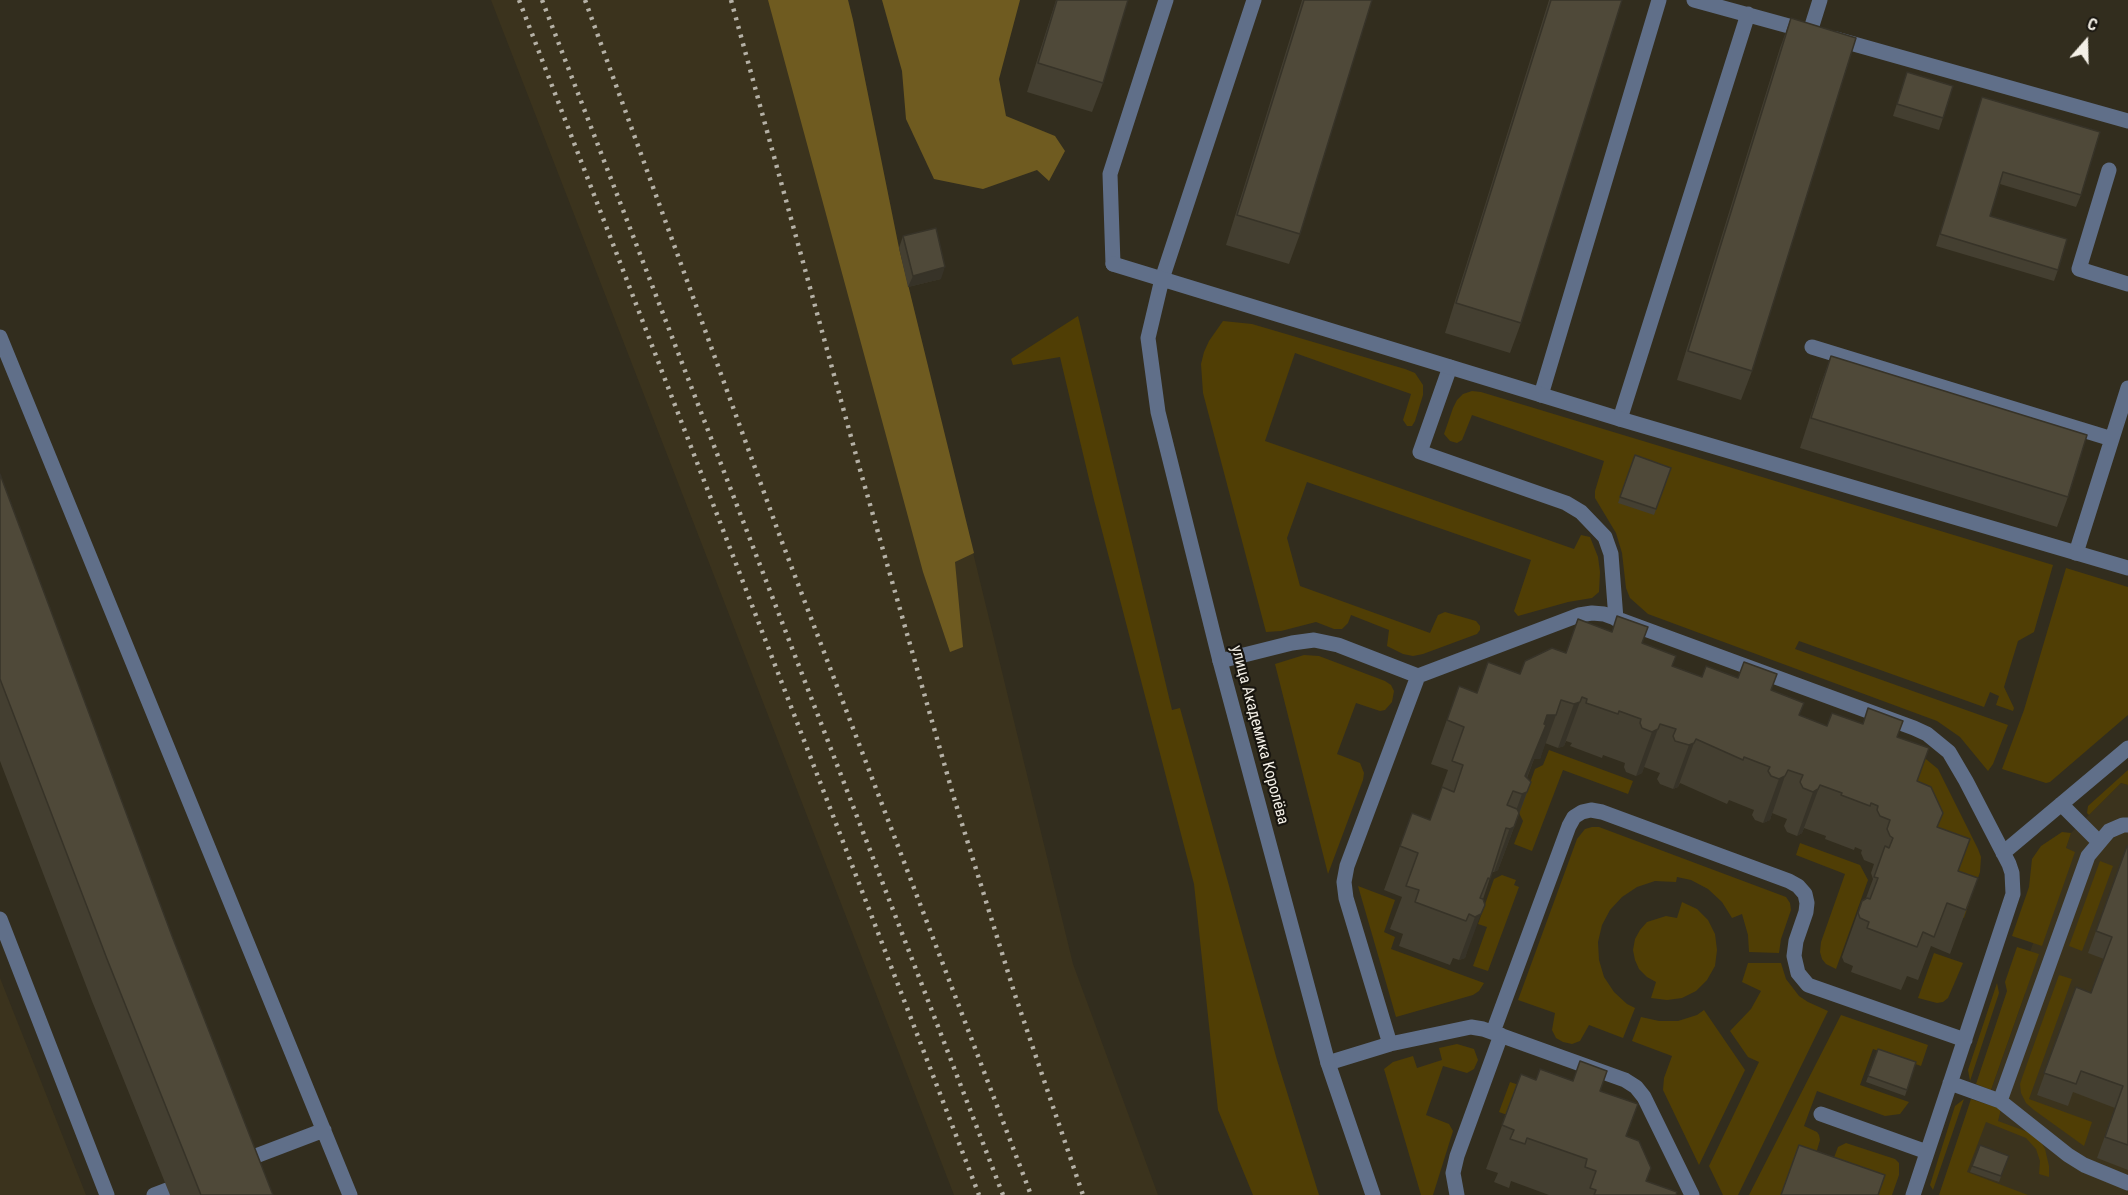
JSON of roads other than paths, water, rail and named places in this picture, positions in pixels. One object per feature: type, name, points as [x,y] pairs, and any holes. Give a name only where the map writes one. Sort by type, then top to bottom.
[{"type":"street","points":[[1166,0],[1110,174],[1113,264],[1620,419],[2128,568]]},
{"type":"street","name":"улица Академика Королёва","points":[[1254,0],[1162,279],[1148,338],[1158,412],[1220,661],[1328,1063],[1373,1195]]},
{"type":"street","points":[[1541,395],[1659,0]]},
{"type":"street","points":[[1694,0],[2128,121]]},
{"type":"street","points":[[1810,32],[1820,0]]},
{"type":"street","points":[[1620,419],[1748,14]]},
{"type":"street","points":[[2109,170],[2079,269],[2128,284]]},
{"type":"street","points":[[0,337],[350,1195]]},
{"type":"street","points":[[1812,347],[2112,439]]},
{"type":"street","points":[[1450,367],[1420,452],[1566,503],[1581,512],[1605,537],[1611,554],[1616,619]]},
{"type":"street","points":[[2076,553],[2128,388]]},
{"type":"street","points":[[1220,661],[1314,639],[1338,645],[1418,676],[1579,615],[1604,614],[1928,734],[1948,752],[1966,781],[2012,873],[2013,894],[1913,1195]]},
{"type":"street","points":[[1390,1044],[1350,914],[1344,882],[1347,866],[1418,676]]},
{"type":"street","points":[[2003,852],[2128,748]]},
{"type":"street","points":[[2061,804],[2099,842]]},
{"type":"street","points":[[1457,1195],[1453,1173],[1457,1156],[1569,825],[1574,817],[1582,812],[1591,810],[1602,812],[1790,881],[1805,894],[1807,903],[1794,956],[1798,973],[1808,985],[1965,1040]]},
{"type":"street","points":[[2000,1101],[2088,856],[2109,831],[2128,825]]},
{"type":"street","points":[[0,919],[106,1195]]},
{"type":"street","points":[[1328,1063],[1390,1044],[1471,1027],[1497,1034],[1625,1080],[1636,1087],[1650,1108],[1692,1195]]},
{"type":"street","points":[[1950,1083],[2000,1101],[2068,1155],[2084,1165],[2128,1184]]},
{"type":"street","points":[[1821,1114],[1927,1152]]},
{"type":"street","points":[[231,1165],[324,1130]]},
{"type":"railway","points":[[519,0],[979,1195]]},
{"type":"railway","points":[[542,0],[1003,1195]]},
{"type":"railway","points":[[585,0],[782,542],[1031,1195]]},
{"type":"railway","points":[[731,0],[859,466],[954,798],[1015,995],[1083,1195]]}]
